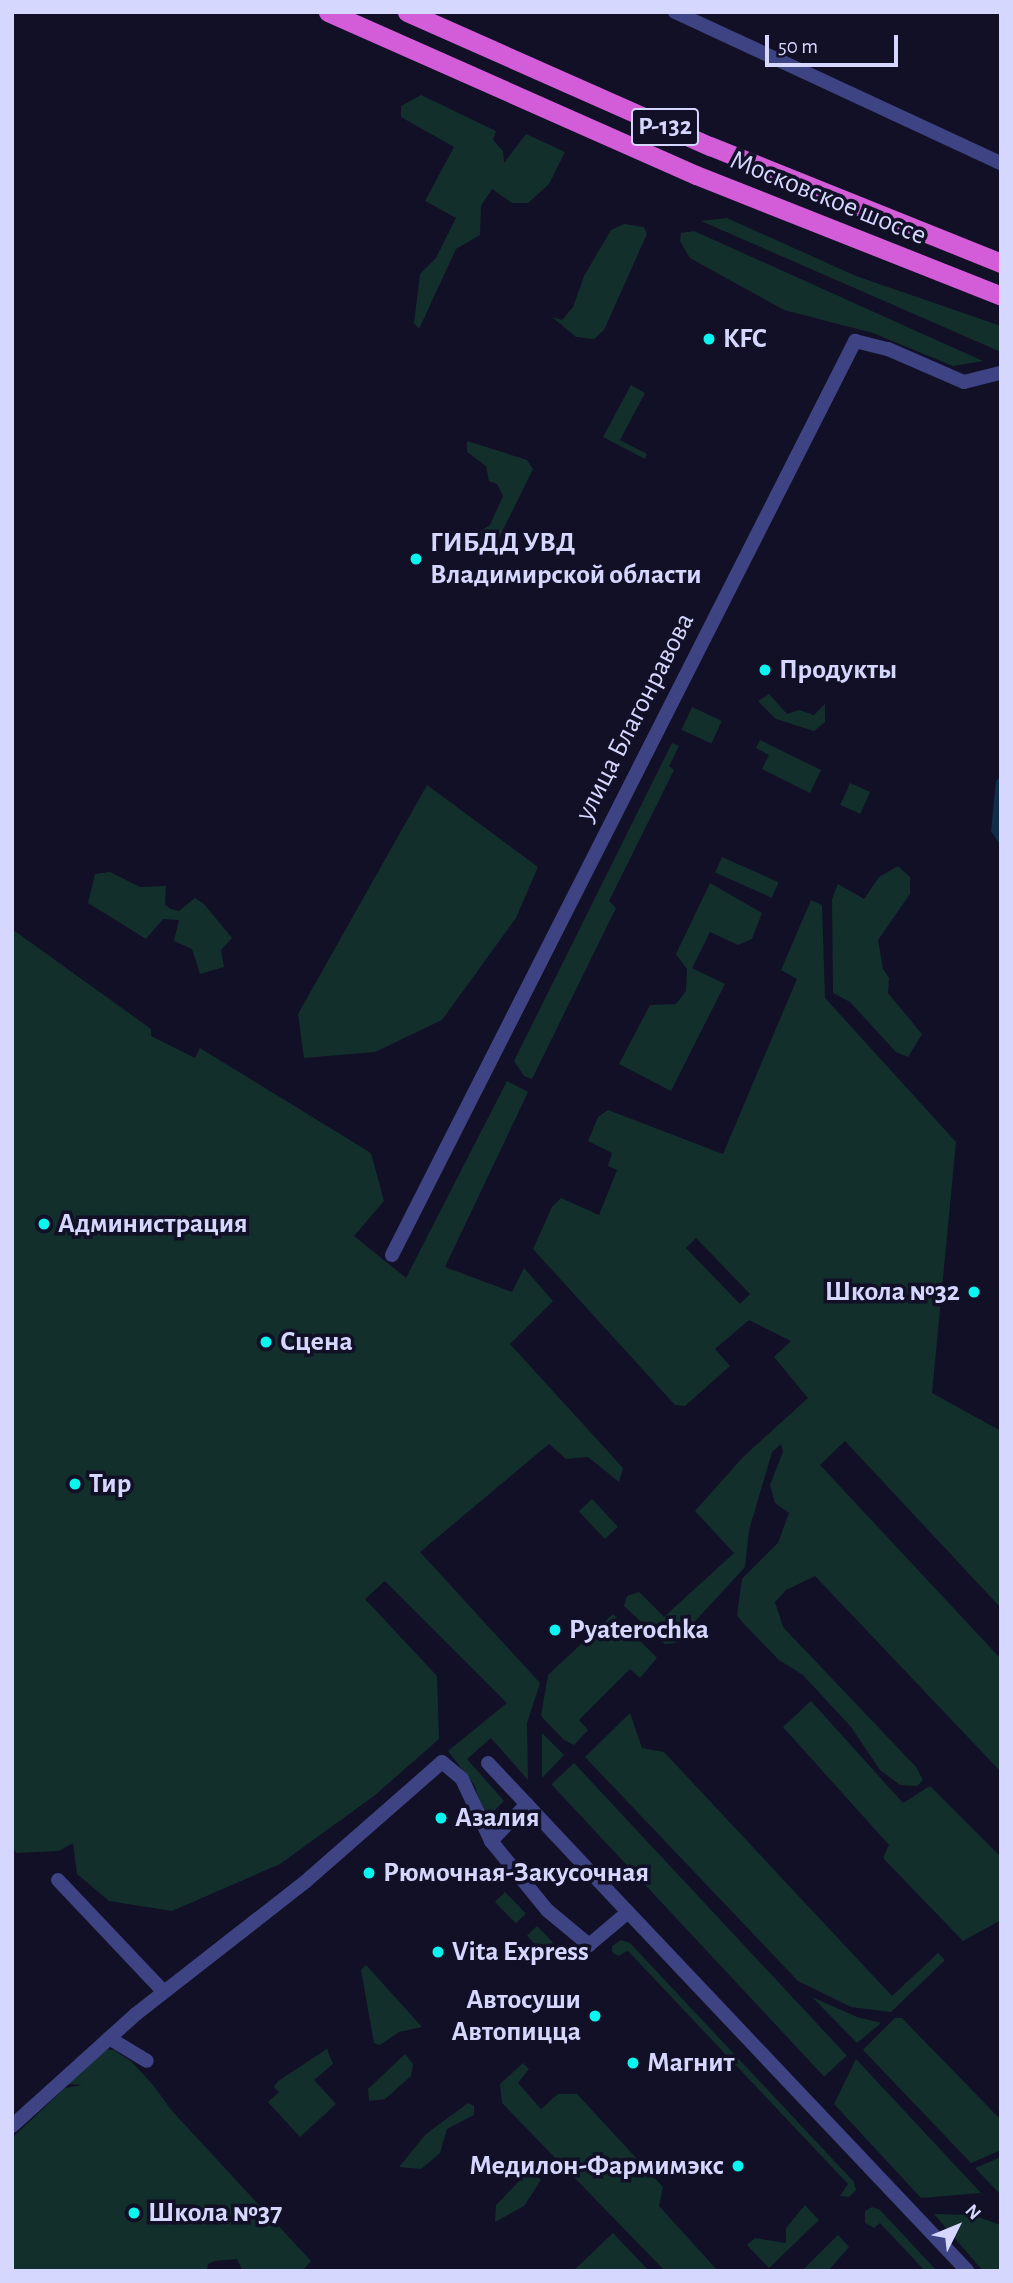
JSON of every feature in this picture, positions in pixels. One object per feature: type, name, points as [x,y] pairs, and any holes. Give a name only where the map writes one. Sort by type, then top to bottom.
[{"type":"highway","name":"Московское шоссе","points":[[328,12],[696,175],[1001,296]]},
{"type":"highway","name":"Московское шоссе","points":[[407,12],[710,146],[1001,263]]},
{"type":"street","points":[[675,12],[1001,163]]},
{"type":"street","name":"улица Благонравова","points":[[392,1255],[855,341],[888,349],[964,382],[1001,373]]},
{"type":"street","points":[[12,2126],[163,1991],[305,1882],[442,1762],[463,1779],[491,1841],[547,1910],[589,1945],[628,1912]]},
{"type":"street","points":[[488,1763],[968,2271]]},
{"type":"street","points":[[491,1841],[527,1804]]},
{"type":"street","points":[[58,1880],[163,1991]]},
{"type":"street","points":[[109,2038],[147,2062]]},
{"type":"green space","points":[[421,95],[496,131],[493,140],[503,151],[504,163],[526,134],[565,152],[549,184],[528,203],[512,203],[492,189],[481,206],[480,235],[456,249],[419,329],[414,323],[420,274],[436,258],[456,218],[425,201],[454,147],[401,117],[401,106]]},
{"type":"green space","points":[[727,218],[856,276],[1001,326],[1001,352],[701,221]]},
{"type":"green space","points":[[624,224],[644,227],[647,234],[604,330],[594,339],[576,337],[552,317],[562,320],[573,307],[584,276],[611,230]]},
{"type":"green space","points":[[694,231],[983,361],[953,366],[873,333],[784,310],[690,258],[680,241],[681,233]]},
{"type":"green space","points":[[631,385],[645,393],[620,440],[647,454],[645,459],[603,437]]},
{"type":"green space","points":[[467,441],[527,460],[533,469],[495,546],[471,551],[470,538],[490,525],[503,496],[497,484],[489,481],[486,466],[467,452]]},
{"type":"green space","points":[[769,694],[787,714],[799,710],[814,715],[825,704],[825,722],[814,731],[776,719],[758,701]]},
{"type":"green space","points":[[692,707],[722,721],[711,744],[681,730]]},
{"type":"green space","points":[[760,740],[821,770],[810,793],[762,769],[769,755],[756,748]]},
{"type":"green space","points":[[672,743],[679,746],[669,766],[674,770],[609,901],[616,908],[532,1079],[524,1076],[514,1061]]},
{"type":"green space","points":[[850,783],[870,792],[860,814],[840,805]]},
{"type":"green space","points":[[427,785],[538,867],[516,918],[442,1020],[375,1052],[304,1058],[298,1014]]},
{"type":"green space","points":[[722,857],[779,882],[772,898],[715,873]]},
{"type":"green space","points":[[898,866],[910,877],[910,894],[878,940],[883,969],[889,978],[888,993],[922,1034],[908,1057],[896,1052],[850,1002],[833,993],[832,899],[838,884],[864,899],[879,877]]},
{"type":"green space","points":[[110,872],[140,887],[166,886],[165,905],[171,909],[179,911],[195,898],[204,904],[232,938],[221,950],[224,967],[200,974],[192,949],[174,941],[179,920],[163,919],[146,939],[88,903],[95,874]]},
{"type":"green space","points":[[710,883],[762,913],[752,939],[738,945],[710,932],[692,968],[725,984],[671,1091],[619,1064],[650,1005],[676,1004],[686,991],[687,969],[676,954]]},
{"type":"green space","points":[[811,900],[822,905],[825,998],[956,1142],[932,1393],[1001,1431],[1001,1608],[845,1441],[820,1465],[1001,1659],[1001,1772],[815,1576],[786,1590],[775,1602],[783,1627],[916,1767],[923,1780],[917,1786],[900,1785],[880,1770],[851,1727],[803,1675],[779,1660],[737,1615],[742,1579],[778,1543],[789,1513],[775,1503],[770,1485],[783,1452],[781,1444],[772,1452],[749,1530],[745,1567],[675,1643],[665,1644],[624,1606],[627,1596],[639,1592],[664,1617],[734,1553],[695,1511],[744,1456],[808,1398],[774,1357],[791,1341],[749,1320],[715,1349],[730,1366],[685,1406],[675,1405],[533,1249],[552,1207],[561,1198],[599,1215],[617,1170],[608,1166],[612,1153],[588,1141],[598,1117],[608,1110],[723,1154],[797,979],[781,970]],"holes":[[[696,1238],[750,1294],[740,1304],[686,1248]]]},
{"type":"green space","points":[[12,929],[151,1029],[151,1036],[195,1058],[200,1048],[371,1153],[384,1201],[354,1236],[406,1278],[507,1081],[528,1092],[445,1267],[512,1292],[524,1268],[553,1301],[510,1344],[623,1468],[619,1482],[588,1457],[566,1459],[549,1444],[420,1552],[540,1683],[527,1723],[528,1780],[491,1738],[467,1759],[504,1801],[493,1812],[482,1810],[475,1786],[448,1751],[507,1703],[385,1581],[365,1599],[437,1676],[439,1739],[374,1796],[280,1864],[172,1911],[109,1901],[77,1874],[73,1843],[59,1851],[16,1853],[12,1847]]},
{"type":"green space","points":[[592,1499],[618,1527],[605,1539],[579,1511]]},
{"type":"green space","points":[[613,1614],[657,1658],[640,1678],[630,1669],[579,1720],[588,1730],[574,1745],[564,1740],[541,1716],[548,1675]]},
{"type":"green space","points":[[811,1701],[903,1803],[930,1786],[1001,1857],[1001,1920],[963,1941],[883,1858],[889,1845],[783,1727]]},
{"type":"green space","points":[[630,1713],[642,1748],[664,1752],[892,1996],[938,1953],[945,1960],[891,2012],[851,2007],[798,1981],[585,1757]]},
{"type":"green space","points":[[542,1733],[564,1755],[542,1778]]},
{"type":"green space","points":[[574,1763],[847,2056],[824,2077],[551,1784]]},
{"type":"green space","points":[[505,1892],[526,1914],[516,1923],[495,1902]]},
{"type":"green space","points":[[537,1926],[559,1949],[549,1959],[527,1936]]},
{"type":"green space","points":[[621,1940],[630,1943],[854,2182],[856,2190],[849,2197],[840,2196],[848,2184],[628,1951],[618,1956],[612,1952],[612,1946]]},
{"type":"green space","points":[[366,1965],[422,2027],[399,2032],[380,2045],[374,2043],[361,1970]]},
{"type":"green space","points":[[812,1997],[857,2017],[881,2023],[857,2043]]},
{"type":"green space","points":[[895,2018],[902,2018],[1001,2120],[1001,2150],[971,2163],[863,2050]]},
{"type":"green space","name":"Школа №37","points":[[102,2049],[114,2050],[132,2062],[153,2085],[172,2111],[311,2261],[302,2271],[243,2271],[237,2259],[215,2261],[208,2264],[207,2271],[12,2271],[12,2138],[65,2088],[82,2085],[69,2084]]},
{"type":"green space","points":[[327,2049],[333,2064],[314,2080],[336,2104],[300,2137],[268,2102],[279,2092],[274,2087],[278,2081]]},
{"type":"green space","points":[[405,2054],[413,2064],[411,2076],[385,2099],[369,2101],[368,2089]]},
{"type":"green space","points":[[856,2059],[981,2193],[921,2198],[834,2104]]},
{"type":"green space","points":[[523,2063],[529,2069],[518,2083],[541,2109],[558,2094],[577,2094],[663,2187],[659,2206],[718,2271],[665,2271],[502,2103],[500,2084]]},
{"type":"green space","points":[[468,2103],[474,2106],[474,2115],[447,2129],[440,2153],[421,2169],[399,2167],[426,2134]]},
{"type":"green space","points":[[1001,2157],[1001,2195],[975,2168]]},
{"type":"green space","points":[[533,2173],[541,2180],[524,2206],[495,2222],[496,2205],[523,2177]]},
{"type":"green space","points":[[805,2205],[819,2220],[769,2268],[747,2245],[755,2238],[786,2243],[786,2228]]},
{"type":"green space","points":[[872,2207],[880,2210],[937,2271],[925,2271],[880,2223],[874,2228],[865,2223],[865,2211]]},
{"type":"green space","points":[[934,2214],[972,2215],[1001,2225],[1001,2271],[983,2271]]},
{"type":"green space","points":[[613,2233],[649,2271],[573,2271]]},
{"type":"green space","points":[[838,2235],[849,2247],[828,2271],[802,2271]]},
{"type":"water","points":[[1001,776],[1001,846],[991,831],[996,781]]},
{"type":"place","name":"KFC","points":[[709,339]]},
{"type":"place","name":"ГИБДД УВД Владимирской области","points":[[416,559]]},
{"type":"place","name":"Продукты","points":[[765,670]]},
{"type":"place","name":"Администрация","points":[[44,1224]]},
{"type":"place","name":"Школа №32","points":[[974,1292]]},
{"type":"place","name":"Сцена","points":[[266,1342]]},
{"type":"place","name":"Тир","points":[[75,1484]]},
{"type":"place","name":"Pyaterochka","points":[[555,1630]]},
{"type":"place","name":"Азалия","points":[[441,1818]]},
{"type":"place","name":"Рюмочная-Закусочная","points":[[369,1873]]},
{"type":"place","name":"Vita Express","points":[[438,1952]]},
{"type":"place","name":"Автосуши Автопицца","points":[[595,2016]]},
{"type":"place","name":"Магнит","points":[[633,2063]]},
{"type":"place","name":"Медилон-Фармимэкс","points":[[738,2166]]},
{"type":"place","name":"Школа №37","points":[[134,2213]]}]
